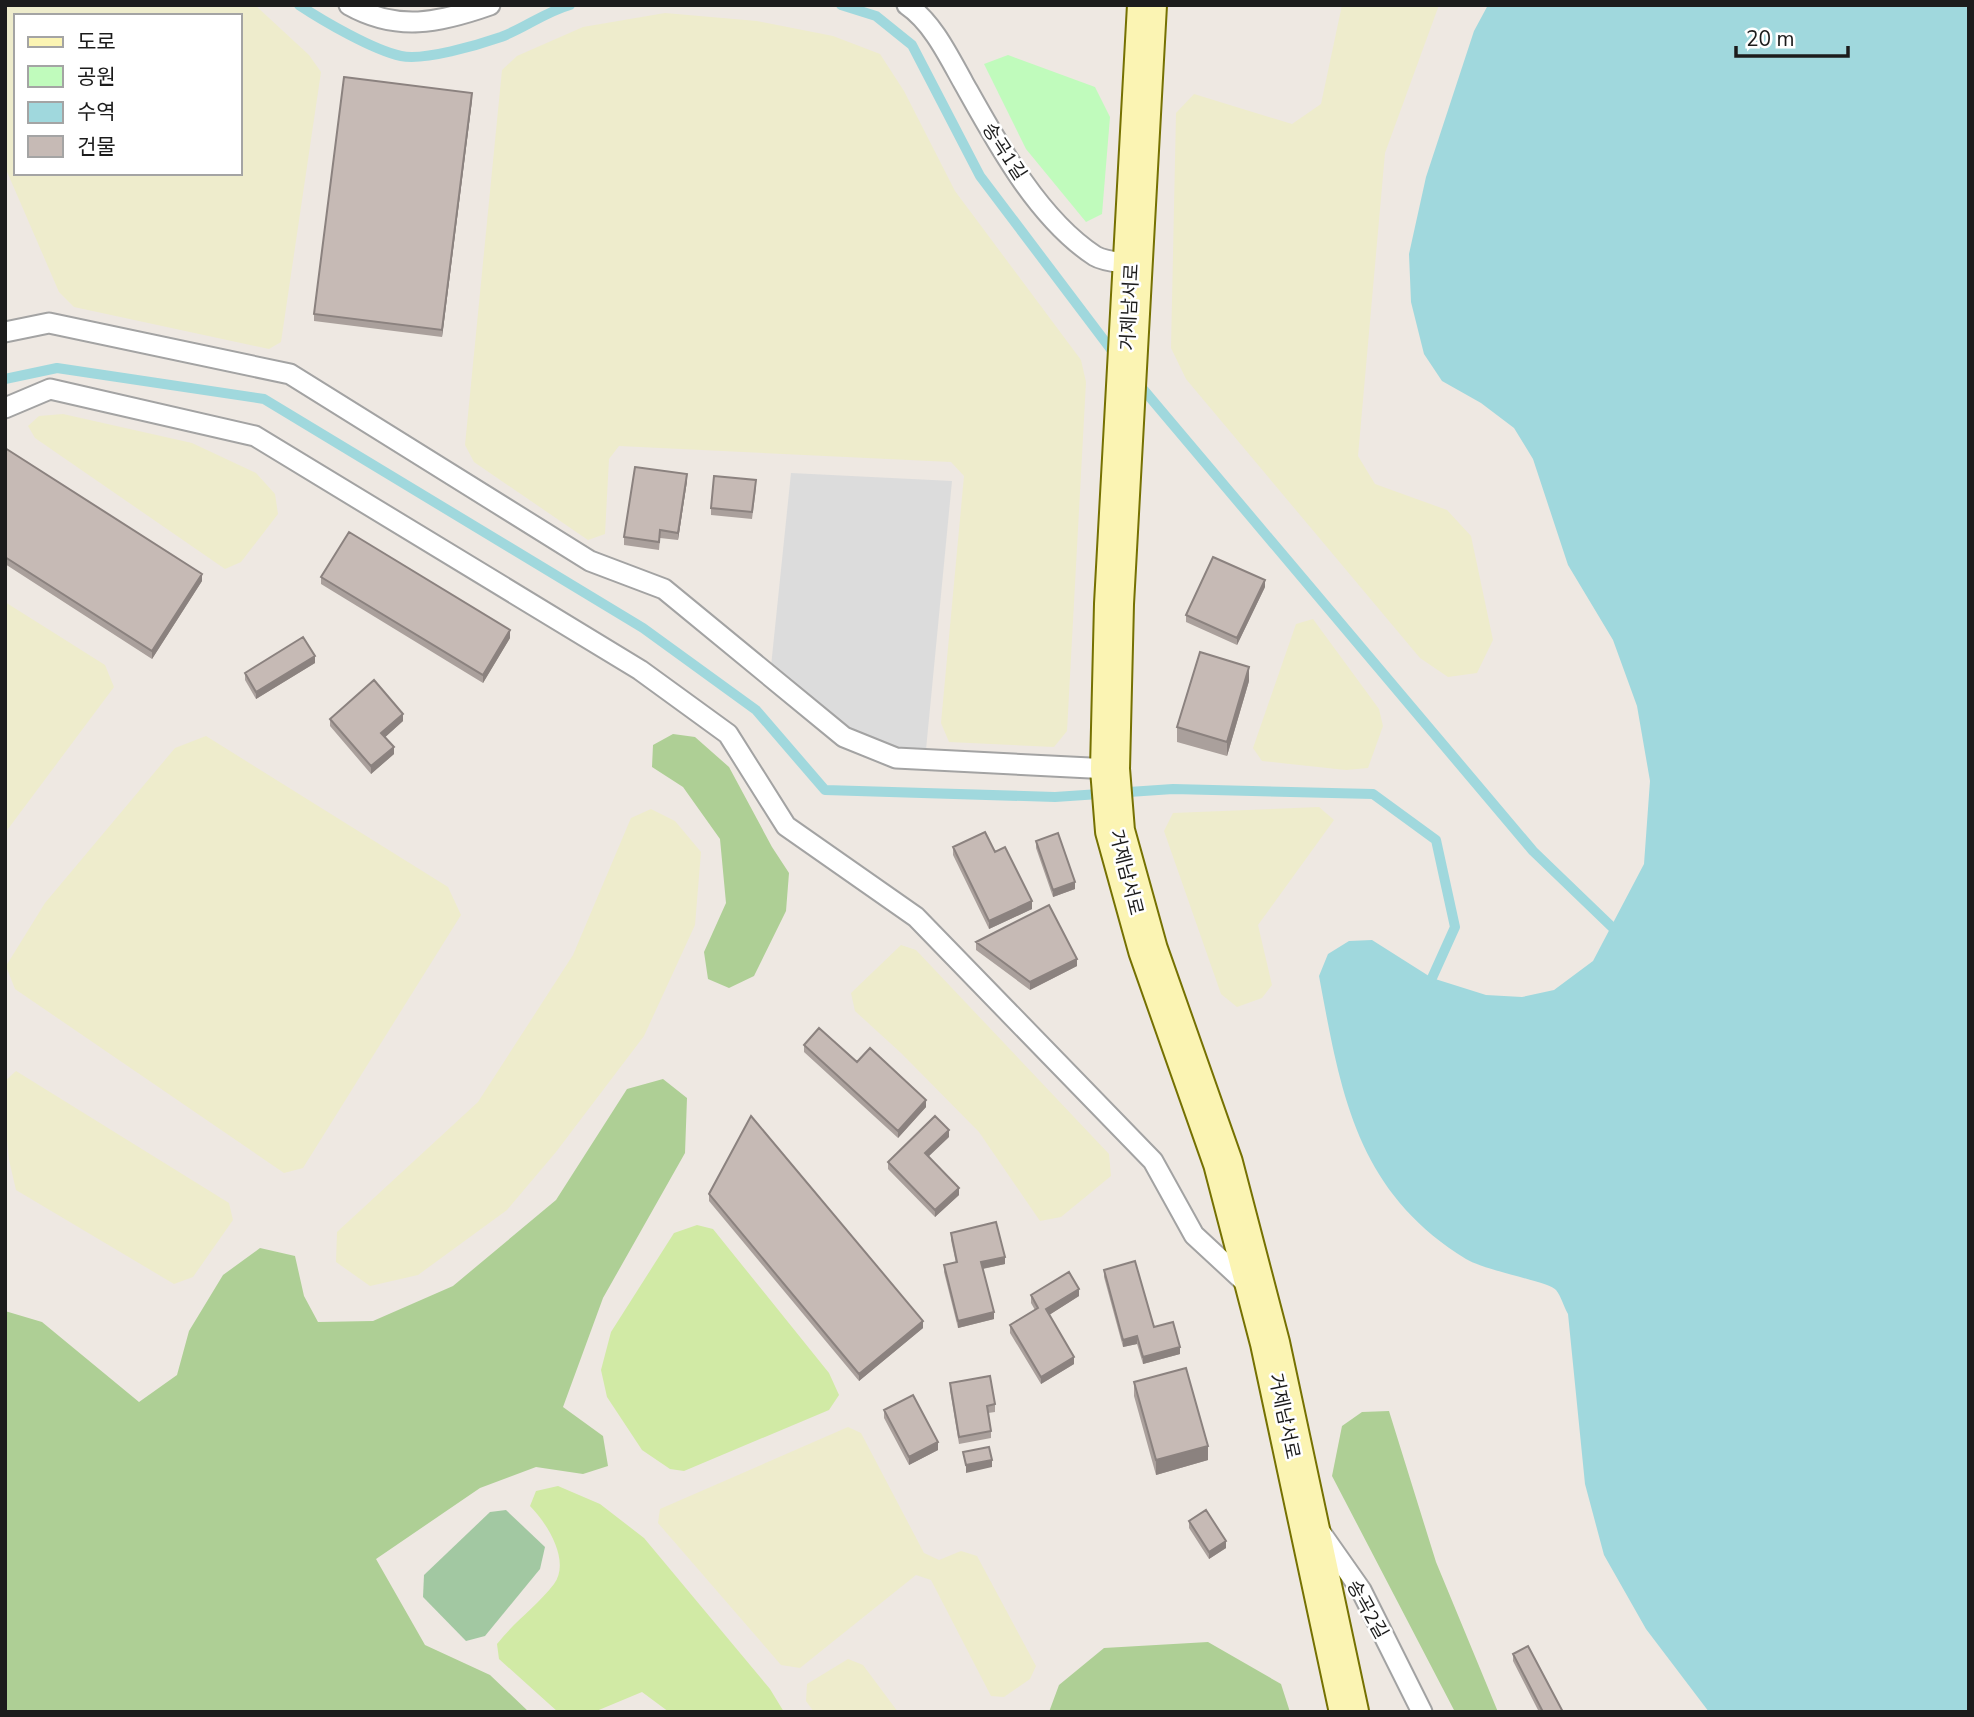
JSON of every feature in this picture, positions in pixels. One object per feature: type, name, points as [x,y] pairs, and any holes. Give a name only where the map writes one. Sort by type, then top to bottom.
[{"type":"main road","name":"거제남서로","points":[[1147,5],[1114,604],[1110,769],[1115,831],[1148,950],[1223,1163],[1257,1293],[1349,1712]]},
{"type":"lane","points":[[349,5],[371,18],[416,24],[459,16],[490,5]]},
{"type":"lane","name":"송곡1길","points":[[906,5],[920,14],[946,53],[1014,169],[1068,233],[1098,257],[1132,264]]},
{"type":"lane","points":[[5,332],[49,323],[290,374],[590,561],[664,589],[844,737],[896,758],[1110,769]]},
{"type":"lane","points":[[5,408],[50,389],[255,436],[640,670],[728,734],[786,826],[916,917],[1153,1161],[1194,1236],[1257,1293]]},
{"type":"lane","name":"송곡2길","points":[[1306,1511],[1361,1590],[1422,1712]]},
{"type":"shaded area","points":[[5,5],[255,5],[309,55],[321,72],[281,342],[269,349],[74,307],[59,292],[5,167]]},
{"type":"shaded area","points":[[1342,5],[1439,5],[1385,153],[1358,456],[1375,484],[1447,510],[1471,536],[1493,640],[1477,673],[1448,677],[1420,658],[1186,379],[1171,348],[1176,113],[1194,94],[1292,124],[1321,104]]},
{"type":"shaded area","points":[[665,13],[757,21],[833,36],[880,54],[904,91],[955,191],[1081,360],[1086,382],[1067,731],[1054,747],[949,742],[941,723],[964,476],[951,462],[619,446],[609,459],[605,534],[588,540],[474,462],[465,445],[502,70],[517,56],[583,27]]},
{"type":"shaded area","points":[[63,414],[192,443],[256,473],[275,494],[278,514],[241,562],[225,569],[35,438],[28,426],[39,416]]},
{"type":"shaded area","points":[[791,473],[952,481],[925,760],[844,737],[770,676]]},
{"type":"shaded area","points":[[5,602],[105,665],[114,687],[5,833]]},
{"type":"shaded area","points":[[1313,619],[1379,709],[1383,726],[1368,768],[1346,770],[1262,761],[1253,748],[1296,624]]},
{"type":"shaded area","points":[[206,736],[448,887],[461,915],[303,1168],[284,1173],[15,989],[6,966],[45,903],[175,748]]},
{"type":"shaded area","points":[[1319,807],[1334,820],[1258,925],[1272,985],[1262,998],[1237,1007],[1221,994],[1164,831],[1173,813]]},
{"type":"shaded area","points":[[651,809],[675,821],[701,852],[695,925],[644,1036],[556,1152],[507,1210],[418,1275],[370,1286],[336,1262],[337,1232],[478,1102],[573,955],[631,818]]},
{"type":"shaded area","points":[[901,945],[916,950],[1109,1154],[1111,1176],[1061,1217],[1040,1221],[979,1132],[855,1011],[851,993]]},
{"type":"shaded area","points":[[16,1071],[229,1203],[233,1220],[193,1277],[174,1284],[16,1190],[9,1160],[5,1081]]},
{"type":"shaded area","points":[[848,1427],[861,1433],[924,1553],[939,1560],[961,1551],[977,1556],[1036,1666],[1030,1679],[1004,1697],[991,1696],[931,1580],[916,1575],[800,1668],[781,1665],[658,1523],[660,1509]]},
{"type":"shaded area","points":[[848,1659],[863,1665],[898,1712],[814,1712],[806,1701],[807,1684]]},
{"type":"green space","points":[[1008,55],[1095,87],[1110,117],[1102,214],[1086,222],[1026,149],[984,64]]},
{"type":"green space","points":[[673,734],[695,737],[729,767],[789,873],[786,911],[754,976],[729,988],[708,979],[704,952],[726,903],[720,839],[683,787],[652,767],[653,745]]},
{"type":"green space","points":[[663,1079],[687,1098],[685,1153],[603,1298],[563,1407],[603,1436],[608,1466],[583,1474],[536,1467],[480,1488],[376,1559],[425,1645],[490,1675],[529,1712],[5,1712],[5,1311],[42,1322],[139,1402],[177,1375],[189,1331],[223,1275],[260,1248],[295,1256],[304,1296],[318,1322],[373,1321],[453,1286],[556,1200],[627,1089]]},
{"type":"green space","points":[[697,1225],[713,1229],[829,1373],[839,1395],[829,1410],[684,1471],[670,1469],[642,1450],[607,1397],[601,1370],[611,1332],[674,1233]]},
{"type":"green space","points":[[1389,1411],[1436,1562],[1498,1712],[1455,1712],[1332,1476],[1342,1426],[1362,1412]]},
{"type":"green space","points":[[558,1486],[600,1504],[644,1538],[770,1689],[784,1712],[669,1712],[642,1692],[594,1712],[558,1712],[499,1659],[497,1644],[547,1592],[559,1575],[560,1564],[555,1543],[530,1506],[536,1491]]},
{"type":"green space","points":[[506,1510],[545,1547],[540,1569],[485,1636],[466,1641],[423,1597],[424,1575],[490,1512]]},
{"type":"green space","points":[[1208,1642],[1281,1684],[1290,1712],[1049,1712],[1059,1685],[1104,1648]]},
{"type":"water","points":[[1488,5],[1969,5],[1969,1712],[1709,1712],[1646,1629],[1604,1555],[1585,1484],[1568,1314],[1558,1292],[1542,1283],[1466,1259],[1429,1232],[1400,1203],[1377,1171],[1359,1136],[1346,1099],[1319,976],[1328,954],[1349,941],[1372,940],[1432,978],[1486,995],[1522,997],[1554,990],[1593,961],[1644,864],[1650,781],[1637,706],[1613,640],[1568,565],[1533,459],[1514,428],[1481,403],[1442,381],[1424,354],[1411,302],[1409,254],[1426,177],[1474,31]]},
{"type":"building","points":[[344,77],[472,93],[442,330],[314,314]]},
{"type":"building","points":[[5,448],[202,574],[152,651],[5,557]]},
{"type":"building","points":[[635,467],[687,474],[678,533],[660,530],[659,542],[624,537]]},
{"type":"building","points":[[714,476],[756,480],[752,512],[711,508]]},
{"type":"building","points":[[349,532],[510,630],[483,675],[321,577]]},
{"type":"building","points":[[1213,557],[1265,580],[1237,638],[1186,615]]},
{"type":"building","points":[[303,637],[315,656],[256,692],[245,673]]},
{"type":"building","points":[[1200,652],[1249,667],[1227,742],[1177,727]]},
{"type":"building","points":[[374,680],[403,714],[381,733],[394,747],[371,766],[330,719]]},
{"type":"building","points":[[985,832],[995,852],[1005,847],[1032,901],[989,921],[953,847]]},
{"type":"building","points":[[1058,833],[1075,882],[1053,890],[1036,841]]},
{"type":"building","points":[[1049,905],[1077,959],[1030,982],[976,942]]},
{"type":"building","points":[[819,1028],[857,1062],[870,1048],[926,1100],[898,1131],[804,1045]]},
{"type":"building","points":[[751,1116],[923,1321],[859,1374],[709,1194]]},
{"type":"building","points":[[935,1116],[949,1130],[925,1153],[959,1188],[935,1210],[888,1162]]},
{"type":"building","points":[[996,1222],[1005,1257],[981,1262],[994,1312],[958,1321],[944,1265],[957,1262],[951,1233]]},
{"type":"building","points":[[1135,1261],[1154,1327],[1173,1322],[1180,1347],[1143,1357],[1137,1336],[1123,1340],[1104,1270]]},
{"type":"building","points":[[1069,1272],[1079,1289],[1046,1309],[1074,1357],[1041,1377],[1010,1325],[1038,1308],[1031,1295]]},
{"type":"building","points":[[1186,1368],[1208,1446],[1156,1460],[1134,1382]]},
{"type":"building","points":[[990,1376],[995,1404],[987,1406],[991,1431],[959,1437],[950,1383]]},
{"type":"building","points":[[913,1395],[938,1442],[909,1457],[884,1410]]},
{"type":"building","points":[[989,1447],[992,1460],[966,1465],[963,1452]]},
{"type":"building","points":[[1206,1510],[1226,1541],[1209,1552],[1189,1521]]},
{"type":"building","points":[[1528,1646],[1563,1712],[1543,1712],[1513,1654]]},
{"type":"waterway","points":[[299,5],[363,41],[390,53],[411,57],[451,51],[491,40],[570,5]]},
{"type":"waterway","points":[[841,5],[876,16],[912,45],[980,176],[1116,356]]},
{"type":"waterway","points":[[5,379],[57,368],[264,399],[643,628],[756,710],[825,790],[1055,797],[1173,789],[1373,794],[1436,840],[1455,927],[1432,978]]},
{"type":"waterway","points":[[1137,382],[1533,851],[1613,928]]}]
